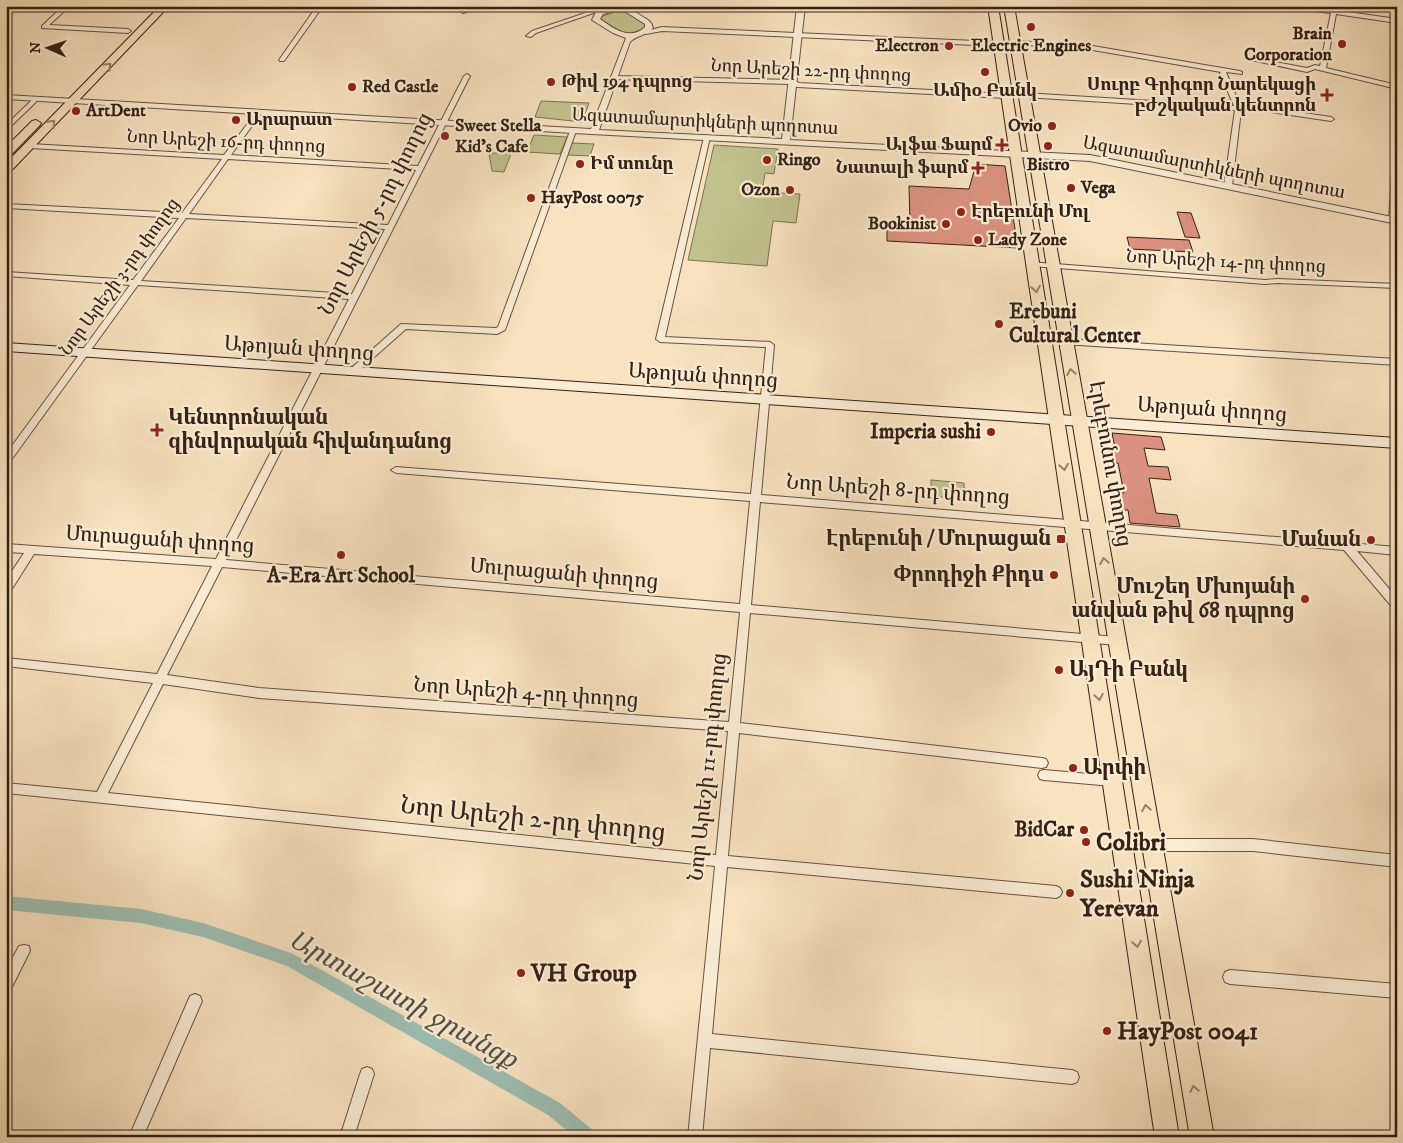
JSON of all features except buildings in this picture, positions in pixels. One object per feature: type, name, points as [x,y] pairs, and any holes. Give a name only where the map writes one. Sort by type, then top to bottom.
[{"type":"main road","points":[[6,154],[152,6]]},
{"type":"main road","points":[[6,170],[165,6]]},
{"type":"main road","points":[[993,6],[1167,1137]]},
{"type":"main road","name":"Էրեբունու փողոց","points":[[1009,6],[1202,1137]]},
{"type":"main road","name":"Աթոյան փողոց","points":[[6,347],[317,371],[1080,420],[1397,443]]},
{"type":"street","points":[[66,6],[44,27],[128,31]]},
{"type":"street","points":[[282,60],[320,6]]},
{"type":"street","points":[[463,11],[481,6]]},
{"type":"street","points":[[786,142],[801,6]]},
{"type":"street","points":[[1181,6],[1334,10],[1397,21]]},
{"type":"street","points":[[529,36],[534,32],[598,9],[619,8],[648,28],[998,44]]},
{"type":"street","points":[[598,9],[596,20],[628,39]]},
{"type":"street","points":[[1323,69],[1334,10]]},
{"type":"street","points":[[594,132],[628,39],[648,28]]},
{"type":"street","points":[[1015,43],[1087,47],[1240,73]]},
{"type":"street","points":[[1249,59],[1308,70],[1314,67],[1397,87]]},
{"type":"street","points":[[1223,73],[1238,108],[1228,186]]},
{"type":"street","name":"Նոր Արեշի 5-րդ փողոց","points":[[100,797],[467,76]]},
{"type":"street","name":"Նոր Արեշի 22-րդ փողոց","points":[[614,78],[793,82],[797,85],[1006,96]]},
{"type":"street","points":[[1024,95],[1238,108],[1250,107],[1331,119]]},
{"type":"street","name":"Ազատամարտիկների պողոտա","points":[[6,97],[573,131],[1090,158],[1395,220]]},
{"type":"street","points":[[6,129],[38,98]]},
{"type":"street","name":"Նոր Արեշի 3-րդ փողոց","points":[[6,461],[259,112]]},
{"type":"street","points":[[351,372],[404,326],[497,331],[502,328],[573,131]]},
{"type":"street","name":"Նոր Արեշի 11-րդ փողոց","points":[[695,1137],[770,345],[717,340],[705,342],[660,338],[707,137]]},
{"type":"street","points":[[1395,220],[1397,140]]},
{"type":"street","name":"Նոր Արեշի 16-րդ փողոց","points":[[30,146],[420,168]]},
{"type":"street","points":[[6,206],[390,227]]},
{"type":"street","name":"Նոր Արեշի 14-րդ փողոց","points":[[1032,264],[1265,282],[1397,286]]},
{"type":"street","points":[[6,274],[354,297]]},
{"type":"street","points":[[1066,342],[1397,362]]},
{"type":"street","name":"Նոր Արեշի 8-րդ փողոց","points":[[396,470],[1072,523],[1397,551]]},
{"type":"street","name":"Մուրացանի փողոց","points":[[6,548],[220,563],[745,607],[1117,641]]},
{"type":"street","points":[[1348,548],[1397,605]]},
{"type":"street","points":[[6,589],[32,549]]},
{"type":"street","name":"Նոր Արեշի 4-րդ փողոց","points":[[6,662],[160,679],[259,693],[733,727],[1042,763]]},
{"type":"street","points":[[1044,775],[1112,781]]},
{"type":"street","name":"Նոր Արեշի 2-րդ փողոց","points":[[6,788],[720,861],[1056,892]]},
{"type":"street","points":[[1152,844],[1253,845],[1397,861]]},
{"type":"street","points":[[6,984],[24,951]]},
{"type":"street","points":[[1230,977],[1397,991]]},
{"type":"street","points":[[136,1137],[195,1001]]},
{"type":"street","points":[[703,1040],[1072,1077]]},
{"type":"street","points":[[347,1137],[367,1074]]},
{"type":"green space","points":[[618,11],[628,13],[647,26],[644,29],[625,35],[599,20],[600,17]]},
{"type":"green space","points":[[541,101],[589,103],[582,122],[535,117]]},
{"type":"green space","points":[[534,135],[567,137],[560,154],[527,152]]},
{"type":"green space","points":[[572,143],[594,144],[590,156],[568,155]]},
{"type":"green space","points":[[714,145],[778,149],[774,174],[765,173],[762,192],[800,194],[796,223],[773,221],[767,266],[688,260]]},
{"type":"green space","points":[[499,150],[512,151],[504,172],[492,171],[489,153],[498,153]]},
{"type":"green space","points":[[931,480],[964,483],[965,499],[931,496]]},
{"type":"waterway","name":"Արտաշատի ջրանցք","points":[[6,903],[141,916],[203,930],[291,960],[554,1109],[588,1137]]},
{"type":"place","name":"Electric Engines","points":[[1031,27]]},
{"type":"place","name":"Brain Corporation","points":[[1342,44]]},
{"type":"place","name":"Electron","points":[[949,46]]},
{"type":"place","name":"Ամիօ Բանկ","points":[[985,72]]},
{"type":"place","name":"Թիվ 194 դպրոց","points":[[551,82]]},
{"type":"place","name":"Red Castle","points":[[352,87]]},
{"type":"place","name":"Սուրբ Գրիգոր Նարեկացի բժշկական կենտրոն","points":[[1327,95]]},
{"type":"place","name":"ArtDent","points":[[76,111]]},
{"type":"place","name":"Արարատ","points":[[236,120]]},
{"type":"place","name":"Ovio","points":[[1052,126]]},
{"type":"place","name":"Sweet Stella Kid's Cafe","points":[[445,136]]},
{"type":"place","name":"Ալֆա Ֆարմ","points":[[1002,145]]},
{"type":"place","name":"Bistro","points":[[1048,146]]},
{"type":"place","name":"Ringo","points":[[767,160]]},
{"type":"place","name":"Իմ տունը","points":[[580,164]]},
{"type":"place","name":"Նատալի ֆարմ","points":[[978,168]]},
{"type":"place","name":"Vega","points":[[1071,188]]},
{"type":"place","name":"Ozon","points":[[790,190]]},
{"type":"place","name":"HayPost 0075","points":[[531,198]]},
{"type":"place","name":"Էրեբունի Մոլ","points":[[961,212]]},
{"type":"place","name":"Bookinist","points":[[946,224]]},
{"type":"place","name":"Lady Zone","points":[[978,240]]},
{"type":"place","name":"Erebuni Cultural Center","points":[[999,324]]},
{"type":"place","name":"Կենտրոնական զինվորական հիվանդանոց","points":[[157,430]]},
{"type":"place","name":"Imperia sushi","points":[[991,432]]},
{"type":"place","name":"Էրեբունի / Մուրացան","points":[[1061,539]]},
{"type":"place","name":"Մանան","points":[[1371,540]]},
{"type":"place","name":"A-Era Art School","points":[[341,555]]},
{"type":"place","name":"Փրոդիջի Քիդս","points":[[1054,575]]},
{"type":"place","name":"Մուշեղ Մխոյանի անվան թիվ 68 դպրոց","points":[[1305,599]]},
{"type":"place","name":"ԱյԴի Բանկ","points":[[1059,670]]},
{"type":"place","name":"Արփի","points":[[1073,768]]},
{"type":"place","name":"BidCar","points":[[1084,830]]},
{"type":"place","name":"Colibri","points":[[1086,842]]},
{"type":"place","name":"Sushi Ninja Yerevan","points":[[1070,893]]},
{"type":"place","name":"VH Group","points":[[521,973]]},
{"type":"place","name":"HayPost 0041","points":[[1107,1031]]}]
